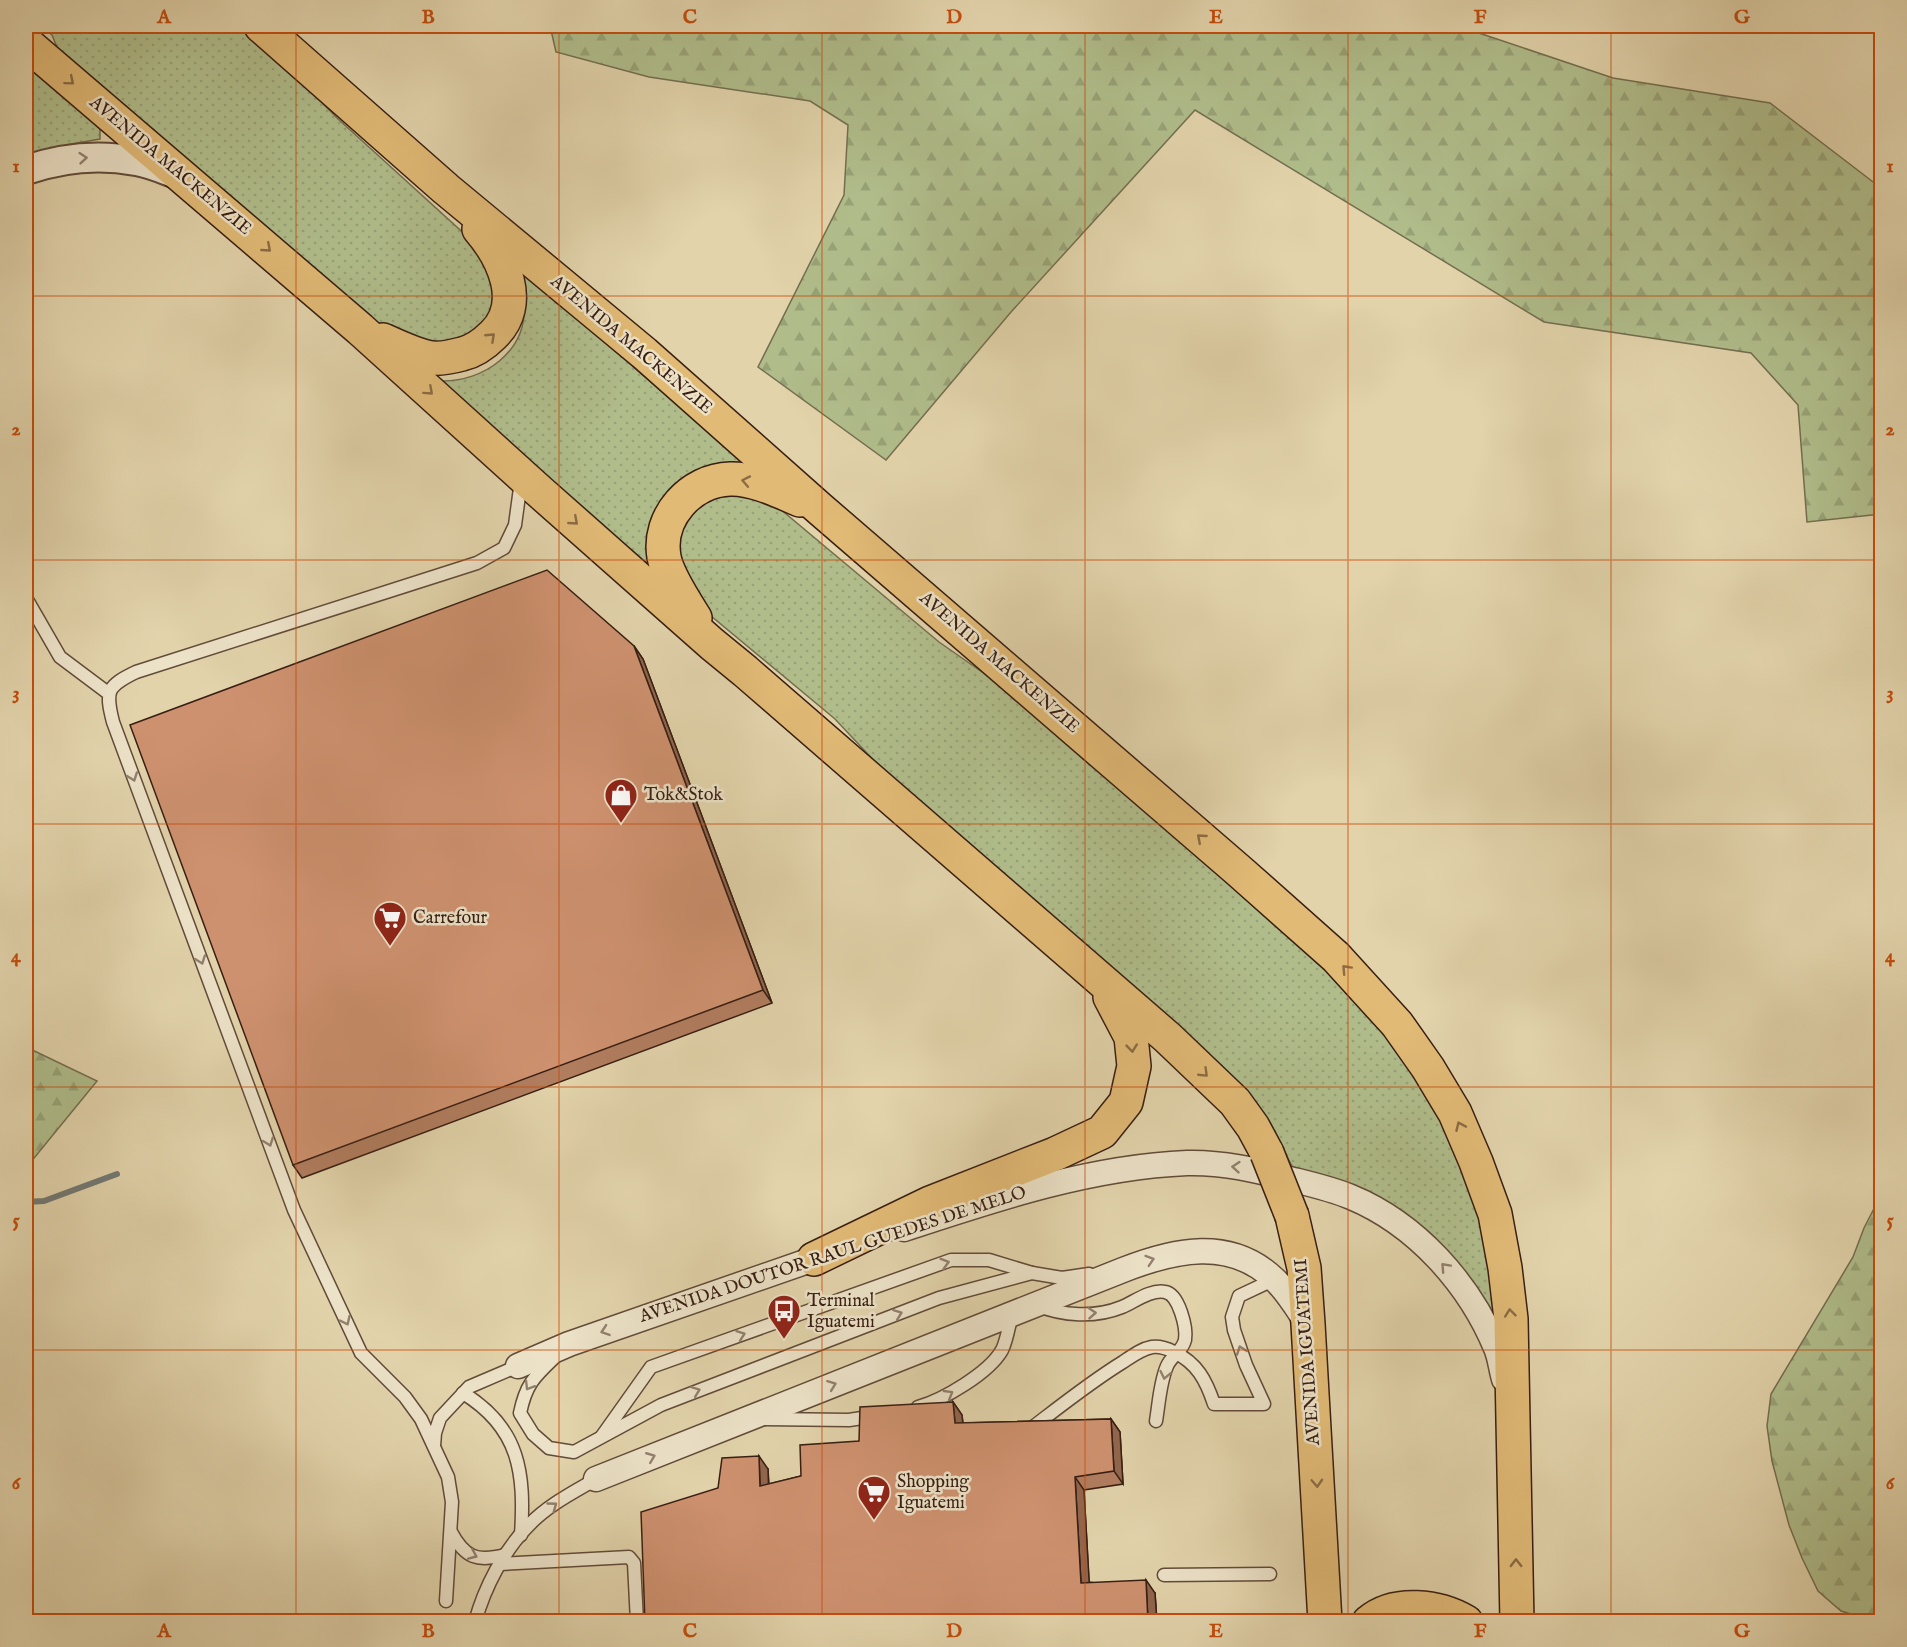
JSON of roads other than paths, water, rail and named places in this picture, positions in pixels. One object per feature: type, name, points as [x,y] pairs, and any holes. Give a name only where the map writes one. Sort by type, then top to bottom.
[{"type":"main road","name":"AVENIDA MACKENZIE","points":[[261,26],[446,189],[644,353],[1336,957],[1397,1024],[1428,1068],[1455,1113],[1495,1214],[1511,1319],[1513,1434]]},
{"type":"main road","name":"AVENIDA MACKENZIE","points":[[26,43],[360,328],[522,476],[712,644],[746,670],[1099,977]]},
{"type":"main road","points":[[360,328],[394,345],[427,357],[447,357],[470,352],[484,344],[501,328],[508,308],[509,296],[509,285],[503,264],[492,243],[446,189]]},
{"type":"main road","points":[[712,644],[681,597],[664,557],[664,532],[676,507],[691,492],[706,483],[730,478],[767,485],[820,509]]},
{"type":"main road","points":[[814,1259],[930,1203],[1055,1154],[1102,1132],[1126,1102],[1134,1066],[1131,1037],[1099,977]]},
{"type":"main road","name":"AVENIDA IGUATEMI","points":[[1099,977],[1235,1102],[1253,1127],[1267,1153],[1292,1216],[1304,1268],[1325,1622]]},
{"type":"main road","points":[[1513,1434],[1517,1622]]},
{"type":"main road","points":[[1369,1622],[1375,1617],[1400,1609],[1424,1606],[1450,1613],[1466,1622]]},
{"type":"street","points":[[26,170],[61,160],[94,158],[137,161],[183,176]]},
{"type":"street","name":"AVENIDA DOUTOR RAUL GUEDES DE MELO","points":[[519,1366],[569,1344],[1001,1197],[1122,1169],[1189,1163],[1249,1168],[1352,1197],[1418,1238],[1456,1278],[1480,1315],[1497,1350],[1513,1434]]},
{"type":"street","points":[[596,1479],[1123,1270],[1173,1253],[1202,1251],[1231,1254],[1253,1262],[1275,1280],[1308,1324]]},
{"type":"lane","points":[[446,1601],[452,1502],[448,1477],[420,1419],[405,1397],[361,1353],[294,1210],[113,722],[108,693],[117,681],[136,672],[477,563],[504,548],[515,525],[520,503],[522,476]]},
{"type":"lane","points":[[26,598],[60,657],[108,693]]},
{"type":"lane","points":[[599,1439],[651,1367],[951,1260],[989,1260],[1032,1273],[1062,1278],[1123,1270]]},
{"type":"lane","points":[[569,1344],[536,1375],[524,1393],[520,1413],[533,1434],[549,1448],[573,1452],[661,1405],[939,1298],[1032,1273]]},
{"type":"lane","points":[[1034,1427],[1096,1378],[1143,1350],[1160,1347],[1187,1358],[1196,1366],[1207,1384],[1214,1404],[1264,1404],[1240,1347],[1232,1317],[1239,1296],[1261,1284],[1275,1280]]},
{"type":"lane","points":[[1035,1305],[1054,1313],[1101,1313],[1122,1307],[1156,1292],[1166,1292],[1178,1305],[1185,1335],[1181,1349],[1166,1368],[1156,1421]]},
{"type":"lane","points":[[748,1418],[849,1420],[896,1413],[933,1403],[977,1377],[1002,1350],[1012,1314]]},
{"type":"lane","points":[[434,1447],[435,1433],[440,1418],[463,1393],[469,1388],[519,1366]]},
{"type":"lane","points":[[463,1393],[493,1414],[504,1430],[515,1456],[522,1483],[521,1535]]},
{"type":"lane","points":[[475,1622],[485,1592],[503,1559],[521,1535],[539,1517],[570,1494],[596,1479]]},
{"type":"lane","points":[[451,1532],[464,1551],[477,1559],[629,1557],[634,1563],[637,1622]]},
{"type":"lane","points":[[1164,1575],[1270,1574]]},
{"type":"waterway","points":[[26,1202],[44,1201],[117,1174]]},
{"type":"place","name":"Tok&Stok","points":[[621,824]]},
{"type":"place","name":"Carrefour","points":[[390,947]]},
{"type":"place","name":"Terminal Iguatemi","points":[[784,1340]]},
{"type":"place","name":"Shopping Iguatemi","points":[[874,1521]]}]
